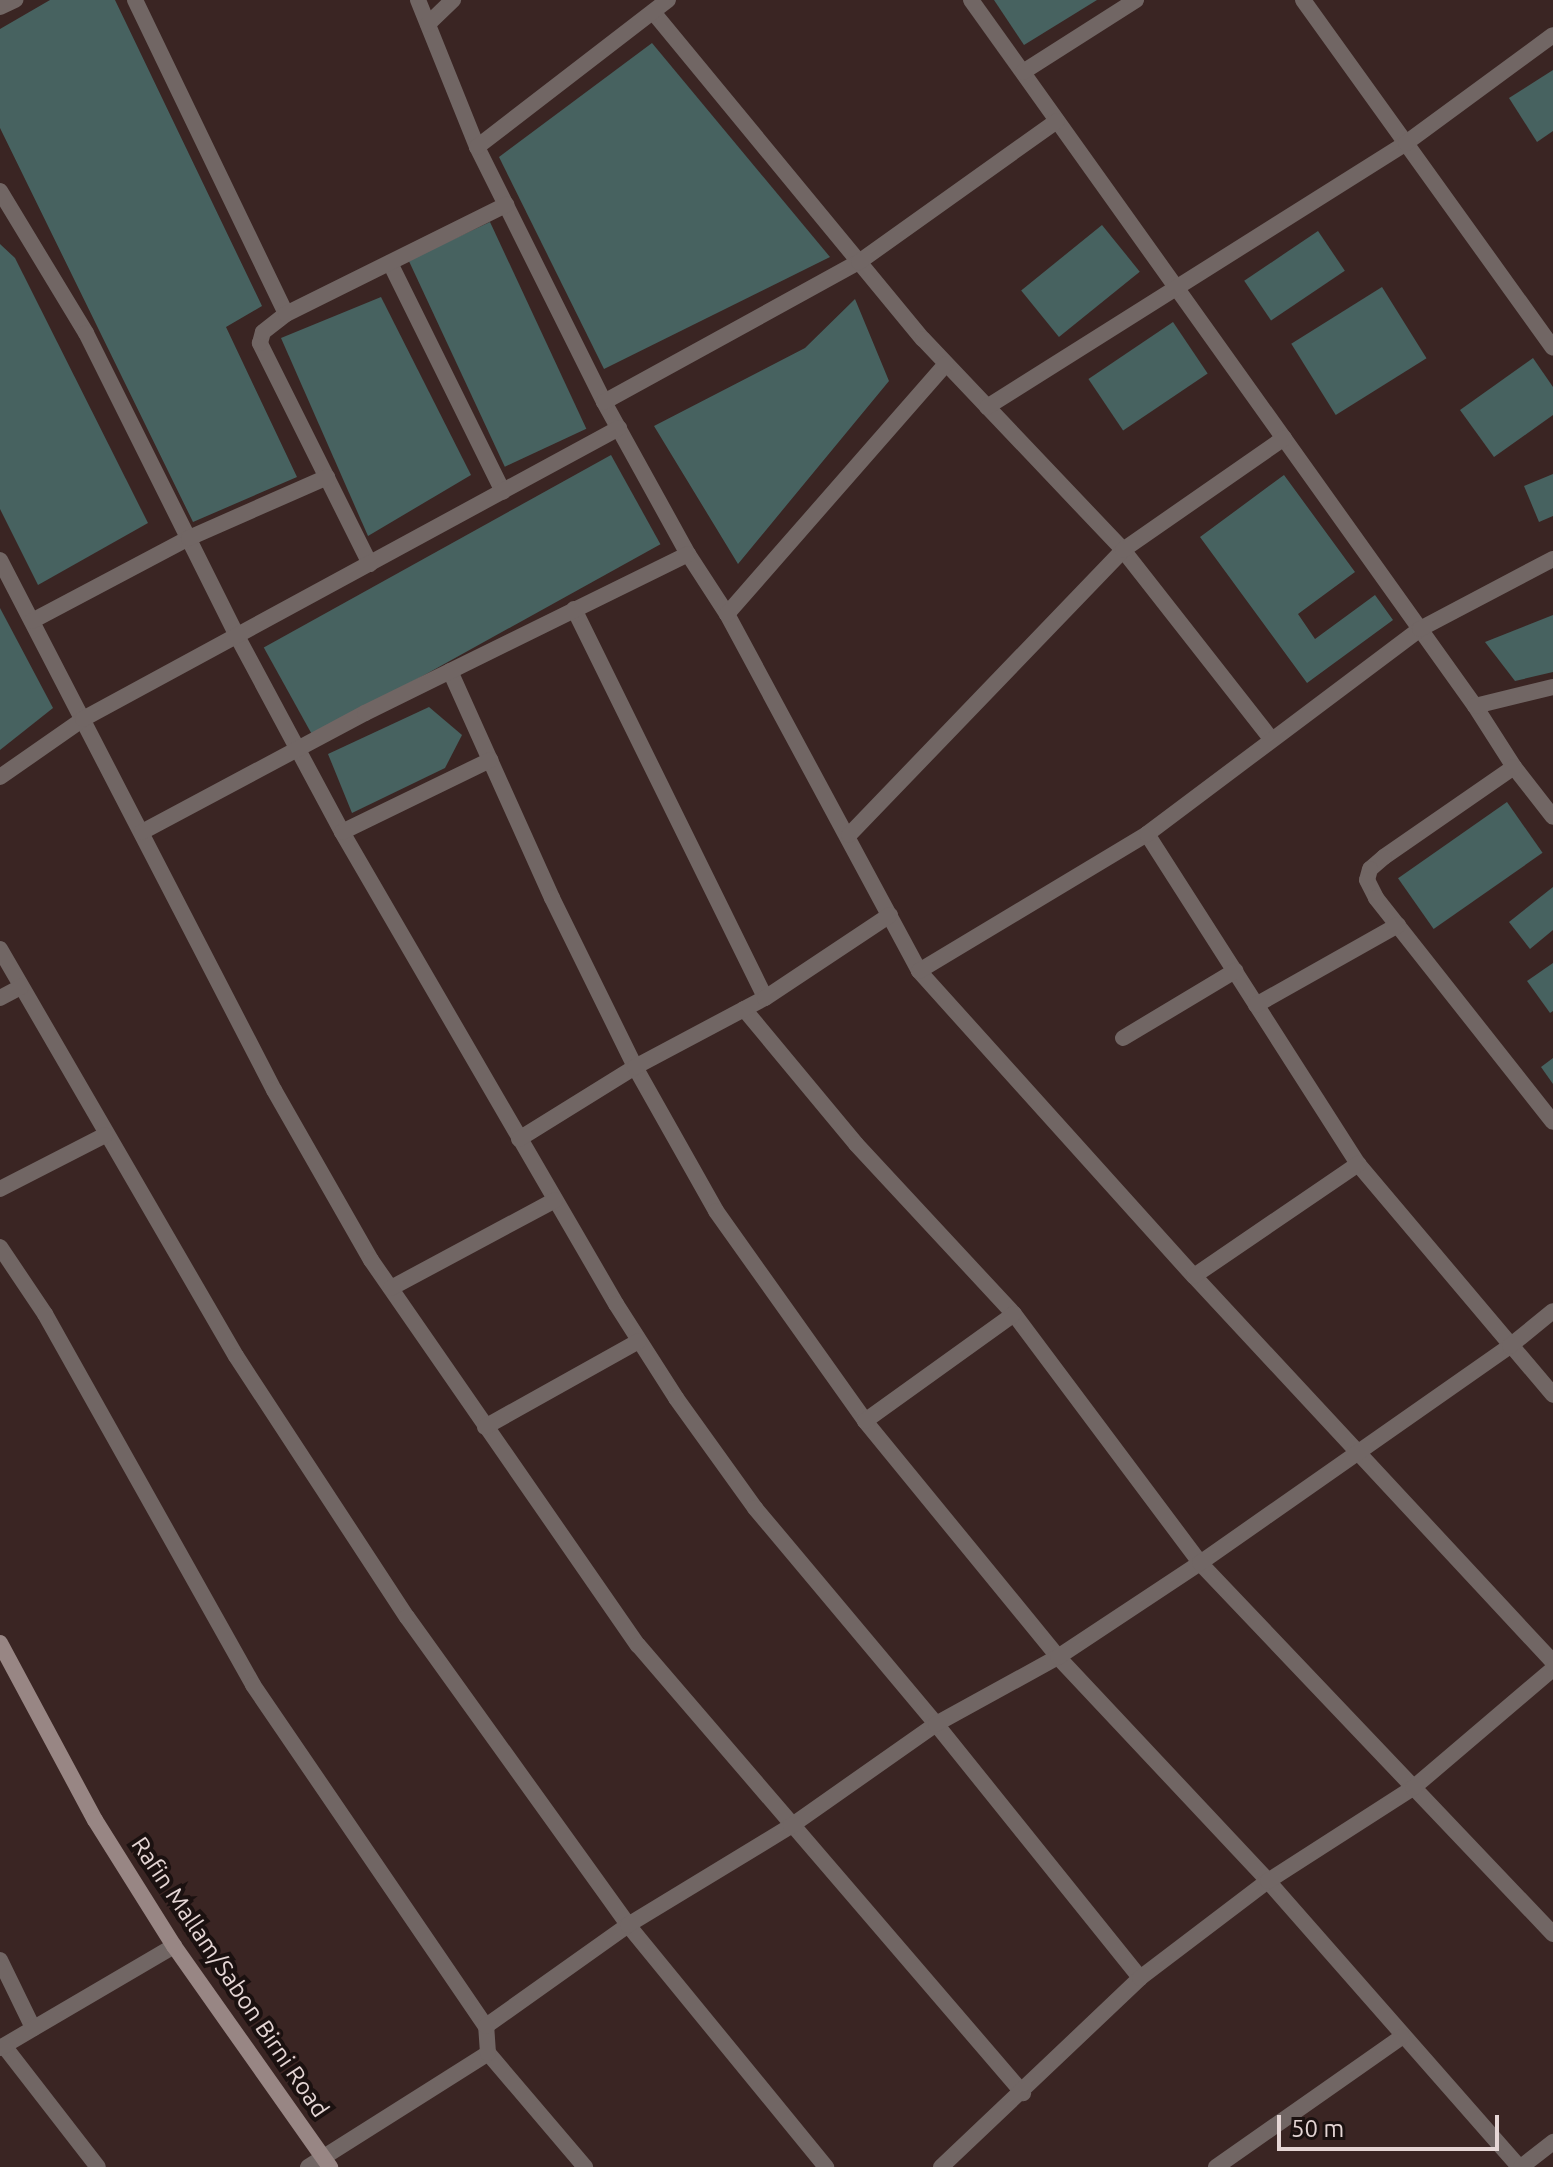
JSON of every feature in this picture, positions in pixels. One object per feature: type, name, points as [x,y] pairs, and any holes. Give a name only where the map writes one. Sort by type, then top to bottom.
[{"type":"street","points":[[0,7],[15,0]]},
{"type":"street","points":[[135,0],[286,314]]},
{"type":"street","points":[[418,0],[477,147],[604,402],[688,554],[727,614],[849,835],[919,971],[1194,1276],[1553,1662]]},
{"type":"street","points":[[428,24],[453,0]]},
{"type":"street","points":[[477,147],[668,0]]},
{"type":"street","points":[[971,0],[1475,706],[1514,767],[1553,817]]},
{"type":"street","points":[[1023,72],[1136,0]]},
{"type":"street","points":[[1303,0],[1553,348]]},
{"type":"street","points":[[653,12],[946,364],[1123,550],[1271,739]]},
{"type":"street","points":[[987,407],[1406,143],[1553,35]]},
{"type":"street","points":[[604,402],[859,262],[1057,121]]},
{"type":"street","points":[[0,191],[86,333],[237,636],[300,748],[342,832],[639,1341],[755,1508],[936,1724],[1140,1978]]},
{"type":"street","points":[[370,564],[260,343],[263,332],[286,314],[506,205]]},
{"type":"street","points":[[390,263],[503,492]]},
{"type":"street","points":[[727,614],[946,364]]},
{"type":"street","points":[[0,777],[83,719],[619,428]]},
{"type":"street","points":[[849,835],[1123,550],[1284,438]]},
{"type":"street","points":[[32,621],[189,538],[327,477]]},
{"type":"street","points":[[142,832],[450,671],[688,554]]},
{"type":"street","points":[[919,971],[1147,834],[1420,629],[1553,559]]},
{"type":"street","points":[[0,560],[305,1147],[391,1288],[638,1645],[1023,2093]]},
{"type":"street","points":[[574,609],[765,998]]},
{"type":"street","points":[[450,671],[552,898],[635,1067],[716,1211],[865,1421],[1058,1657],[1268,1881],[1402,2037],[1520,2167],[1553,2142]]},
{"type":"street","points":[[1475,706],[1553,687]]},
{"type":"street","points":[[342,832],[490,760]]},
{"type":"street","points":[[1514,767],[1370,869],[1369,888],[1553,1122]]},
{"type":"street","points":[[1147,834],[1358,1164],[1553,1395]]},
{"type":"street","points":[[519,1139],[635,1067],[765,998],[890,915]]},
{"type":"street","points":[[1256,1005],[1398,925]]},
{"type":"street","points":[[0,949],[105,1135],[236,1356],[407,1617],[628,1925],[826,2167]]},
{"type":"street","points":[[1123,1038],[1235,971]]},
{"type":"street","points":[[0,998],[21,987]]},
{"type":"street","points":[[744,1009],[856,1144],[1014,1314],[1200,1563],[1553,1934]]},
{"type":"street","points":[[0,1189],[105,1135]]},
{"type":"street","points":[[1194,1276],[1358,1164]]},
{"type":"street","points":[[391,1288],[555,1200]]},
{"type":"street","points":[[0,1247],[45,1314],[253,1685],[486,2026],[488,2053],[585,2167]]},
{"type":"street","points":[[486,2026],[628,1925],[791,1826],[936,1724],[1058,1657],[1200,1563],[1510,1346],[1553,1311]]},
{"type":"street","points":[[865,1421],[1014,1314]]},
{"type":"street","points":[[485,1427],[639,1341]]},
{"type":"street","name":"Rafin Mallam/Sabon Birni Road","points":[[0,1643],[95,1820],[174,1946],[320,2163]]},
{"type":"street","points":[[941,2167],[1023,2093],[1140,1978],[1268,1881],[1413,1788],[1553,1669]]},
{"type":"street","points":[[98,2167],[2,2047],[174,1946]]},
{"type":"street","points":[[0,1960],[33,2028]]},
{"type":"street","points":[[1216,2167],[1402,2037]]},
{"type":"street","points":[[320,2163],[488,2053]]},
{"type":"building","points":[[50,0],[115,0],[262,306],[226,327],[297,477],[193,522],[0,128],[0,29]]},
{"type":"building","points":[[994,0],[1097,0],[1024,45]]},
{"type":"building","points":[[652,43],[830,257],[604,369],[499,157]]},
{"type":"building","points":[[1553,70],[1553,131],[1537,142],[1509,98]]},
{"type":"building","points":[[490,222],[586,429],[505,467],[408,260]]},
{"type":"building","points":[[1102,225],[1140,272],[1059,337],[1021,290]]},
{"type":"building","points":[[1318,231],[1345,271],[1271,321],[1244,281]]},
{"type":"building","points":[[0,244],[15,258],[148,523],[38,585],[0,509]]},
{"type":"building","points":[[1382,287],[1427,358],[1336,415],[1291,344]]},
{"type":"building","points":[[381,297],[471,475],[368,536],[281,338]]},
{"type":"building","points":[[855,299],[889,381],[738,564],[654,426],[805,348]]},
{"type":"building","points":[[1173,322],[1208,373],[1123,430],[1088,379]]},
{"type":"building","points":[[1533,358],[1553,387],[1553,415],[1494,457],[1460,410]]},
{"type":"building","points":[[611,455],[660,544],[313,737],[264,647]]},
{"type":"building","points":[[1553,474],[1553,516],[1539,522],[1524,486]]},
{"type":"building","points":[[1284,475],[1355,572],[1298,614],[1315,639],[1375,595],[1393,620],[1307,683],[1200,537]]},
{"type":"building","points":[[0,608],[53,708],[0,750]]},
{"type":"building","points":[[1553,615],[1553,672],[1515,681],[1485,642]]},
{"type":"building","points":[[429,707],[462,735],[445,768],[352,813],[328,754]]},
{"type":"building","points":[[1507,802],[1543,853],[1434,929],[1398,878]]},
{"type":"building","points":[[1553,887],[1553,930],[1530,949],[1509,922]]},
{"type":"building","points":[[1553,963],[1553,1011],[1550,1013],[1527,981]]},
{"type":"building","points":[[1553,1058],[1553,1084],[1541,1067]]}]
